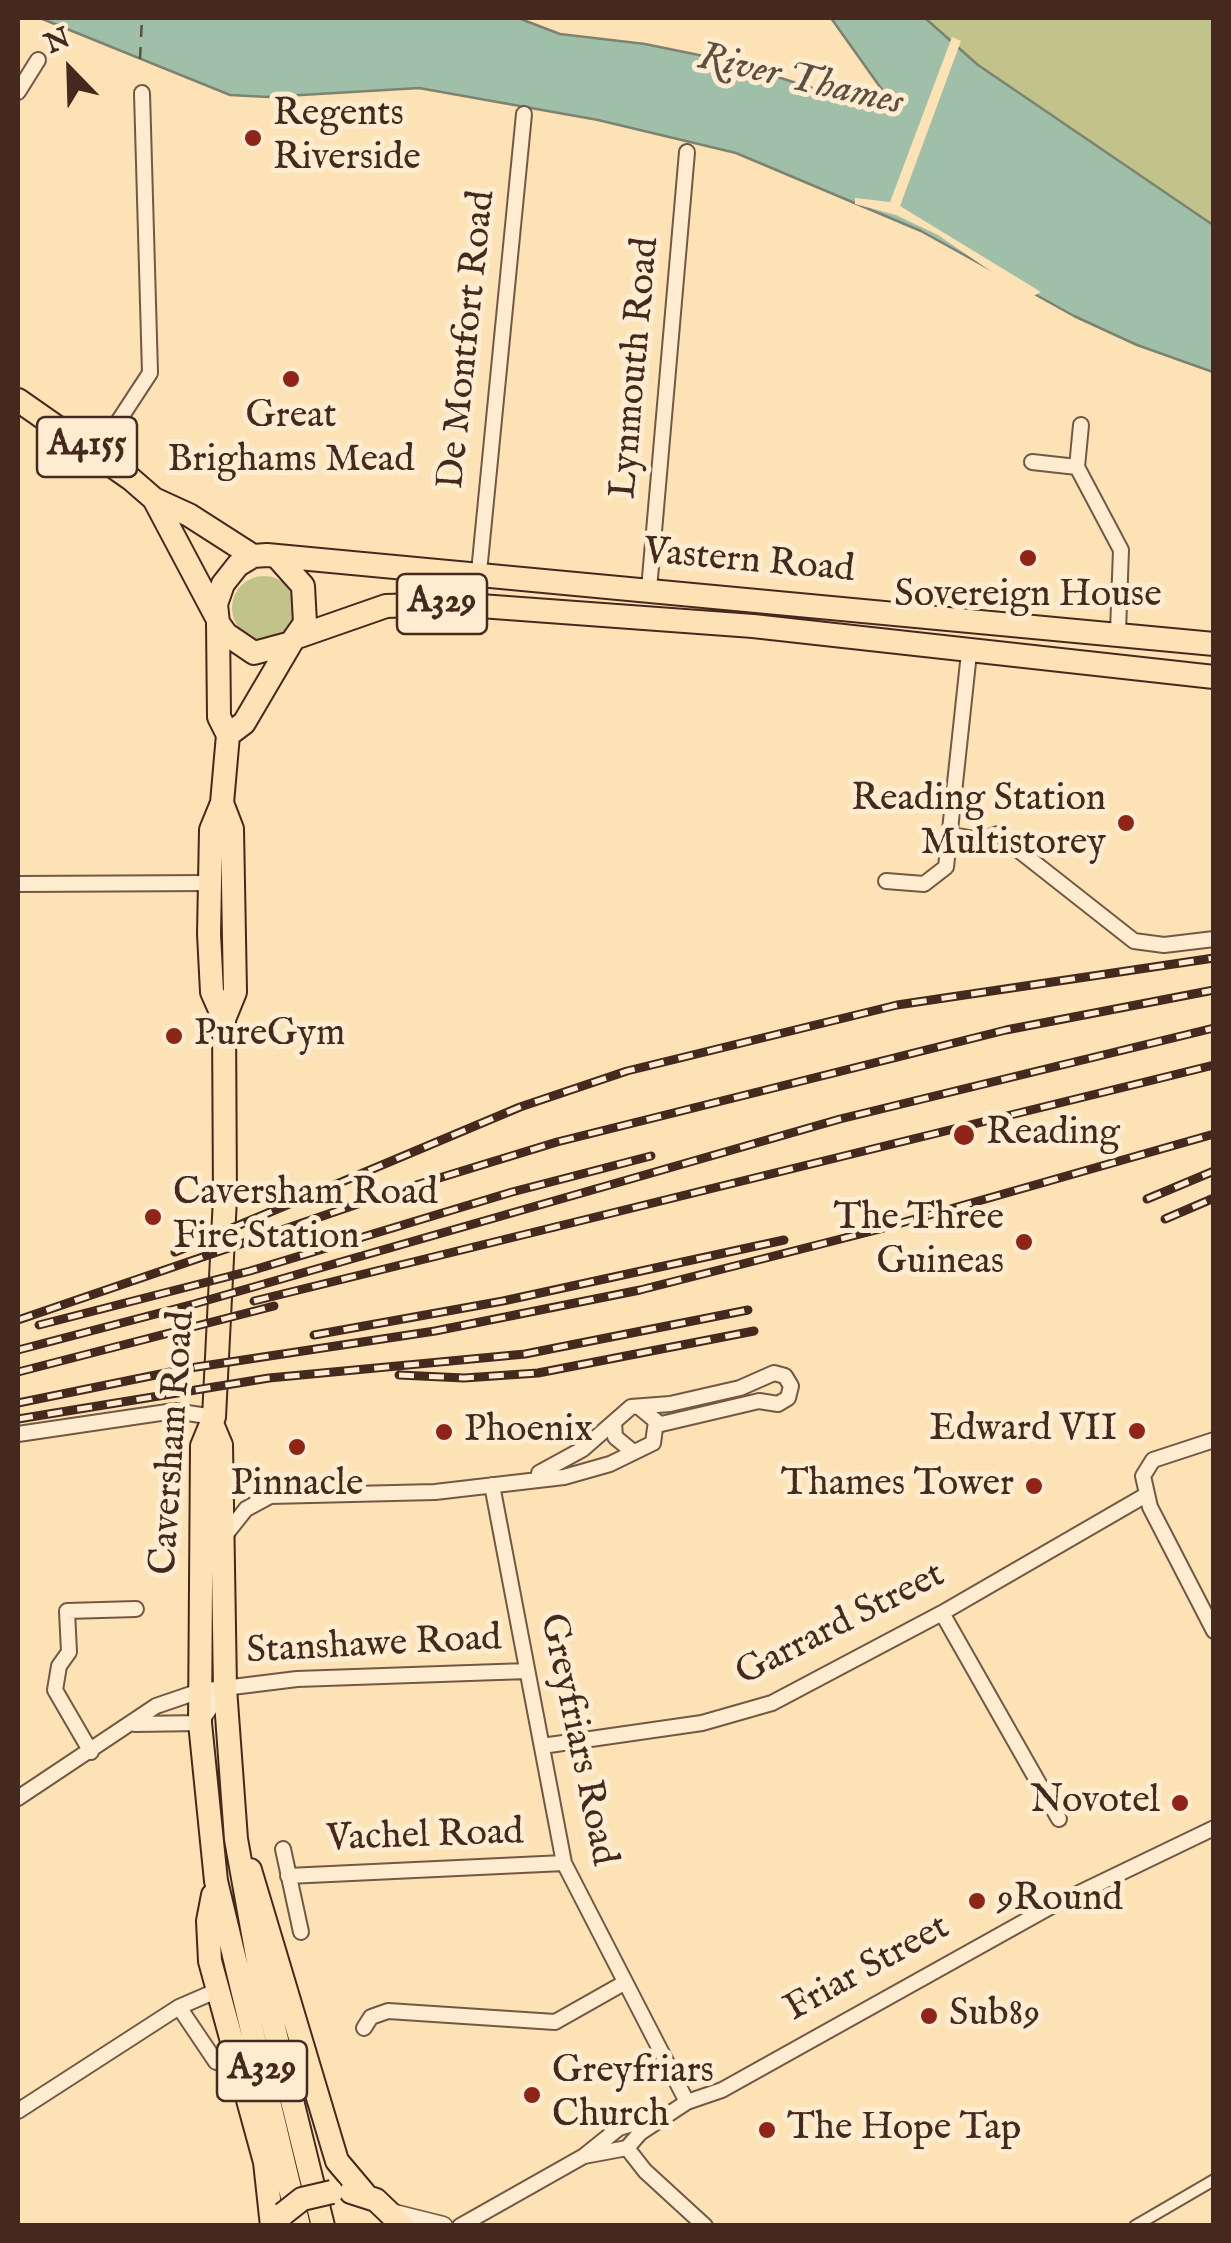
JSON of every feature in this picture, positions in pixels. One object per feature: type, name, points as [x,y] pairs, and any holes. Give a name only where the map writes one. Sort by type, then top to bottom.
[{"type":"main road","name":"Caversham Road","points":[[18,400],[154,499],[254,556]]},
{"type":"main road","name":"Caversham Road","points":[[154,499],[217,619],[220,717],[228,734],[222,803],[211,830],[210,883],[212,992],[224,1020]]},
{"type":"main road","points":[[228,734],[244,723],[306,623],[306,599],[295,573],[278,558],[254,556],[238,565],[223,584],[217,619],[236,644],[254,653],[295,640]]},
{"type":"main road","name":"Vastern Road","points":[[278,558],[478,572],[1118,631],[1214,644]]},
{"type":"main road","name":"Vastern Road","points":[[295,640],[373,609],[453,604],[700,621],[1214,677]]},
{"type":"main road","name":"Caversham Road","points":[[200,1691],[202,1446],[213,1421],[225,1198],[224,1020],[235,992],[232,829],[222,803]]},
{"type":"main road","name":"A329","points":[[213,1421],[222,1445],[222,1468]]},
{"type":"main road","name":"Caversham Road","points":[[222,1468],[224,1679]]},
{"type":"main road","name":"A329","points":[[224,1679],[236,1839],[259,1967],[323,2226]]},
{"type":"main road","name":"A329","points":[[200,1691],[216,1882],[282,2223]]},
{"type":"main road","points":[[236,1839],[261,1896],[337,2161],[364,2194],[399,2220]]},
{"type":"main road","points":[[216,1882],[208,1921],[216,1991],[282,2223]]},
{"type":"main road","points":[[282,2223],[302,2199],[332,2192],[364,2194]]},
{"type":"street","points":[[18,92],[38,60]]},
{"type":"street","points":[[96,454],[150,373],[142,93]]},
{"type":"street","name":"De Montfort Road","points":[[478,572],[524,114]]},
{"type":"street","name":"Lynmouth Road","points":[[649,589],[687,152]]},
{"type":"street","points":[[1082,425],[1077,467],[1121,550],[1118,631]]},
{"type":"street","points":[[1032,462],[1077,467]]},
{"type":"street","points":[[886,881],[931,882],[946,867],[969,653]]},
{"type":"street","points":[[952,835],[980,840],[998,834],[1134,941],[1164,945],[1214,938]]},
{"type":"street","points":[[18,884],[210,883]]},
{"type":"street","points":[[529,1478],[559,1465],[624,1410],[740,1388],[774,1373],[786,1376],[792,1386],[788,1398],[778,1404],[759,1401],[657,1425]]},
{"type":"street","points":[[222,1468],[241,1485],[270,1496],[384,1494],[564,1477],[610,1464],[653,1443],[657,1425],[652,1415],[639,1407]]},
{"type":"street","points":[[18,1434],[174,1411],[213,1421]]},
{"type":"street","points":[[614,1422],[614,1438],[632,1452]]},
{"type":"street","points":[[1214,1440],[1153,1460],[1144,1469],[1146,1495],[1214,1632]]},
{"type":"street","name":"Greyfriars Road","points":[[492,1484],[564,1863],[686,2102]]},
{"type":"street","name":"Garrard Street","points":[[542,1746],[744,1714],[789,1696],[1146,1495]]},
{"type":"street","points":[[224,1538],[246,1509],[270,1496]]},
{"type":"street","points":[[92,1752],[55,1690],[59,1666],[70,1652],[67,1611],[136,1609]]},
{"type":"street","points":[[942,1613],[1058,1819]]},
{"type":"street","name":"Stanshawe Road","points":[[18,1798],[156,1706],[224,1679],[527,1671]]},
{"type":"street","points":[[134,1724],[200,1723],[224,1679]]},
{"type":"street","name":"Friar Street","points":[[584,2156],[626,2148],[686,2102],[722,2090],[1052,1906],[1214,1828]]},
{"type":"street","name":"Vachel Road","points":[[283,1849],[300,1932]]},
{"type":"street","name":"Vachel Road","points":[[288,1876],[564,1863]]},
{"type":"street","points":[[364,2028],[371,2017],[388,2011],[555,2022],[624,1983]]},
{"type":"street","points":[[18,2111],[179,2007],[216,1991]]},
{"type":"street","points":[[179,2007],[216,2062]]},
{"type":"street","name":"Friar Street","points":[[460,2226],[584,2156],[619,2128],[663,2116]]},
{"type":"street","points":[[626,2148],[705,2226]]},
{"type":"street","points":[[1135,2226],[1214,2180]]},
{"type":"street","points":[[399,2220],[443,2226]]},
{"type":"green space","points":[[925,18],[1213,18],[1213,225],[978,65]]},
{"type":"green space","points":[[264,576],[287,585],[296,608],[287,631],[264,640],[241,631],[232,608],[241,585]]},
{"type":"shaded area","points":[[40,18],[518,18],[560,34],[645,44],[728,61],[877,109],[883,106],[885,94],[831,18],[925,18],[978,65],[1213,225],[1213,372],[1137,345],[1074,316],[921,231],[736,153],[598,120],[419,88],[268,97],[230,95]]},
{"type":"pier","points":[[952,37],[961,41],[900,206],[1041,292],[1030,298],[938,235],[896,215],[855,204],[855,198],[890,202]]},
{"type":"ferry route","points":[[140,59],[142,18]]},
{"type":"railway","points":[[175,1252],[520,1107],[627,1071],[897,1005],[1214,958]]},
{"type":"railway","points":[[18,1320],[390,1193],[557,1142],[1006,1030],[1214,990]]},
{"type":"railway","points":[[18,1350],[194,1304],[840,1119],[1214,1028]]},
{"type":"railway","points":[[254,1301],[1214,1065]]},
{"type":"railway","points":[[18,1403],[190,1368],[435,1331],[640,1290],[880,1229],[1214,1134]]},
{"type":"railway","points":[[39,1325],[250,1271],[512,1192],[651,1156]]},
{"type":"railway","points":[[1147,1199],[1214,1171]]},
{"type":"railway","points":[[1165,1219],[1214,1198]]},
{"type":"railway","points":[[314,1335],[503,1301],[784,1240]]},
{"type":"railway","points":[[18,1372],[274,1306]]},
{"type":"railway","points":[[18,1419],[269,1378],[525,1354],[748,1310]]},
{"type":"railway","points":[[399,1375],[464,1378],[538,1373],[754,1331]]},
{"type":"place","name":"Regents Riverside","points":[[253,138]]},
{"type":"place","name":"Great Brighams Mead","points":[[291,379]]},
{"type":"place","name":"Sovereign House","points":[[1028,558]]},
{"type":"place","name":"Reading Station Multistorey","points":[[1126,823]]},
{"type":"place","name":"PureGym","points":[[174,1036]]},
{"type":"place","name":"Reading","points":[[964,1135]]},
{"type":"place","name":"Caversham Road Fire Station","points":[[153,1217]]},
{"type":"place","name":"The Three Guineas","points":[[1024,1242]]},
{"type":"place","name":"Edward VII","points":[[1137,1431]]},
{"type":"place","name":"Phoenix","points":[[444,1432]]},
{"type":"place","name":"Pinnacle","points":[[297,1447]]},
{"type":"place","name":"Thames Tower","points":[[1034,1486]]},
{"type":"place","name":"Novotel","points":[[1180,1803]]},
{"type":"place","name":"9Round","points":[[977,1901]]},
{"type":"place","name":"Sub89","points":[[929,2016]]},
{"type":"place","name":"Greyfriars Church","points":[[532,2095]]},
{"type":"place","name":"The Hope Tap","points":[[767,2130]]},
{"type":"water label","name":"River Thames","points":[[800,82]]}]
